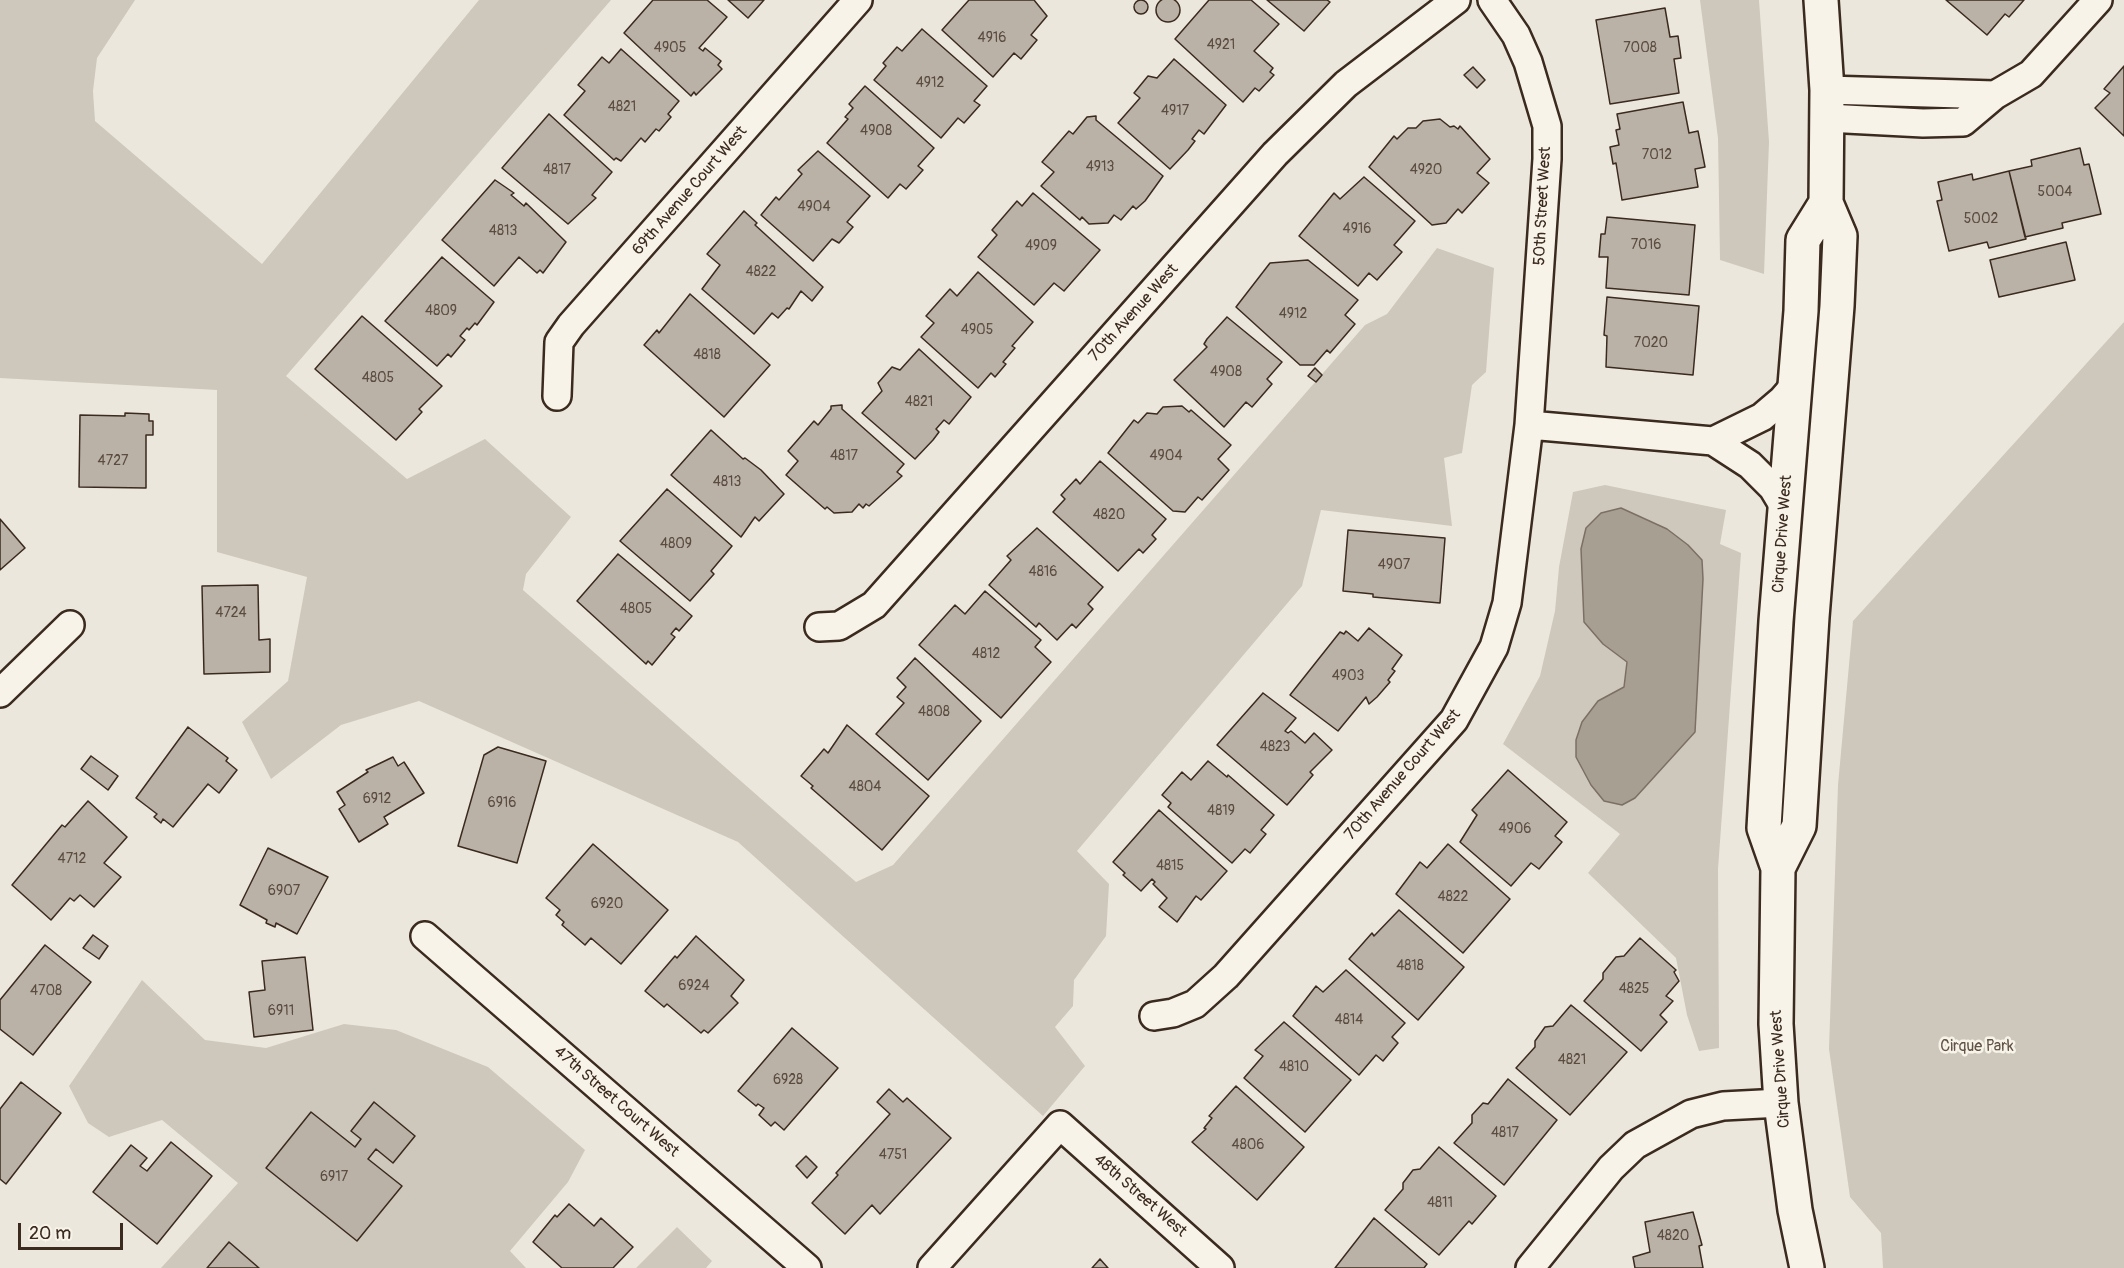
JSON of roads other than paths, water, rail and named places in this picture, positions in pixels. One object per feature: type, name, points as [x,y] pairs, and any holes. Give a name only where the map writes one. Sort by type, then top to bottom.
[{"type":"main road","name":"Cirque Drive West","points":[[1778,868],[1799,826],[1814,594],[1838,306],[1840,236],[1826,203],[1827,104],[1821,0]]},
{"type":"main road","name":"Cirque Drive West","points":[[1807,1268],[1795,1210],[1781,1103],[1776,1024],[1778,868],[1764,828],[1785,508],[1802,311],[1803,240],[1826,203]]},
{"type":"street","name":"69th Avenue Court West","points":[[557,396],[559,342],[571,325],[858,0]]},
{"type":"street","name":"70th Avenue West","points":[[819,627],[839,626],[874,605],[1283,146],[1346,84],[1456,0]]},
{"type":"street","name":"50th Street West","points":[[1492,0],[1516,35],[1528,62],[1547,126],[1547,159],[1529,425]]},
{"type":"street","points":[[1827,104],[1923,123],[1963,122],[1995,95],[2031,74],[2098,0]]},
{"type":"street","points":[[1713,441],[1762,417],[1795,385]]},
{"type":"street","points":[[1529,425],[1713,441],[1750,465],[1773,488],[1785,508]]},
{"type":"street","name":"70th Avenue Court West","points":[[1154,1016],[1173,1013],[1195,1004],[1226,976],[1454,720],[1494,647],[1507,603],[1529,425]]},
{"type":"street","points":[[0,693],[70,625]]},
{"type":"street","name":"47th Street Court West","points":[[425,936],[807,1268]]},
{"type":"street","points":[[1530,1268],[1611,1168],[1635,1145],[1691,1113],[1723,1106],[1781,1103]]},
{"type":"street","name":"48th Street West","points":[[932,1268],[1059,1125],[1220,1268]]},
{"type":"park label","name":"Cirque Park","points":[[1977,1047]]}]
